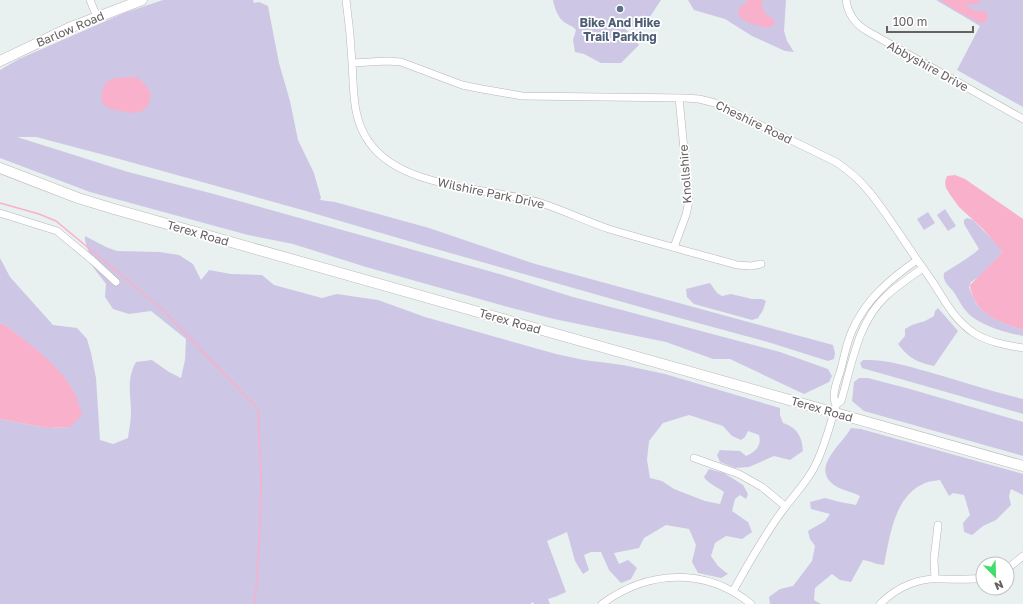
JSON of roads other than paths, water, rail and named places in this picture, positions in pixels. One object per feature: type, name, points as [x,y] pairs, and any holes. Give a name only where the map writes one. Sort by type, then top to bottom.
[{"type":"main road","name":"Barlow Road","points":[[0,61],[55,34],[97,16],[142,0]]},
{"type":"main road","name":"Terex Road","points":[[0,168],[78,198],[114,209],[834,409],[1023,466]]},
{"type":"street","points":[[90,0],[97,16]]},
{"type":"street","name":"Wilshire Park Drive","points":[[346,0],[356,110],[362,130],[373,148],[392,164],[410,173],[439,182],[515,196],[564,211],[608,228],[737,265],[751,266],[761,264]]},
{"type":"street","name":"Abbyshire Drive","points":[[846,0],[850,15],[857,25],[867,32],[1023,119]]},
{"type":"street","name":"Cheshire Road","points":[[352,63],[387,61],[401,62],[462,84],[512,95],[679,98],[699,99],[715,103],[830,159],[848,170],[864,184],[873,196],[948,307],[964,325],[974,333],[991,341],[1023,348]]},
{"type":"street","name":"Knollshire","points":[[674,247],[686,215],[689,201],[679,98]]},
{"type":"street","points":[[0,213],[57,231],[116,282]]},
{"type":"street","points":[[733,591],[757,549],[785,506],[806,481],[815,465],[824,444],[834,409],[833,399],[848,341],[858,317],[886,284],[917,260]]},
{"type":"street","points":[[834,409],[841,400],[857,344],[874,310],[885,297],[923,268]]},
{"type":"street","points":[[867,305],[874,310]]},
{"type":"street","points":[[848,341],[857,344]]},
{"type":"street","points":[[694,458],[739,474],[762,487],[785,506]]},
{"type":"street","points":[[935,579],[934,559],[938,525]]},
{"type":"street","points":[[1015,562],[1023,556]]},
{"type":"street","points":[[602,604],[619,592],[641,583],[679,577],[699,579],[722,586],[733,591],[751,604]]},
{"type":"street","points":[[880,604],[888,596],[907,585],[923,580],[975,579]]},
{"type":"waterway","points":[[0,203],[39,214],[56,221],[162,309],[258,409],[261,477],[260,527],[255,604]]},
{"type":"place","name":"Bike And Hike Trail Parking","points":[[620,9]]}]
